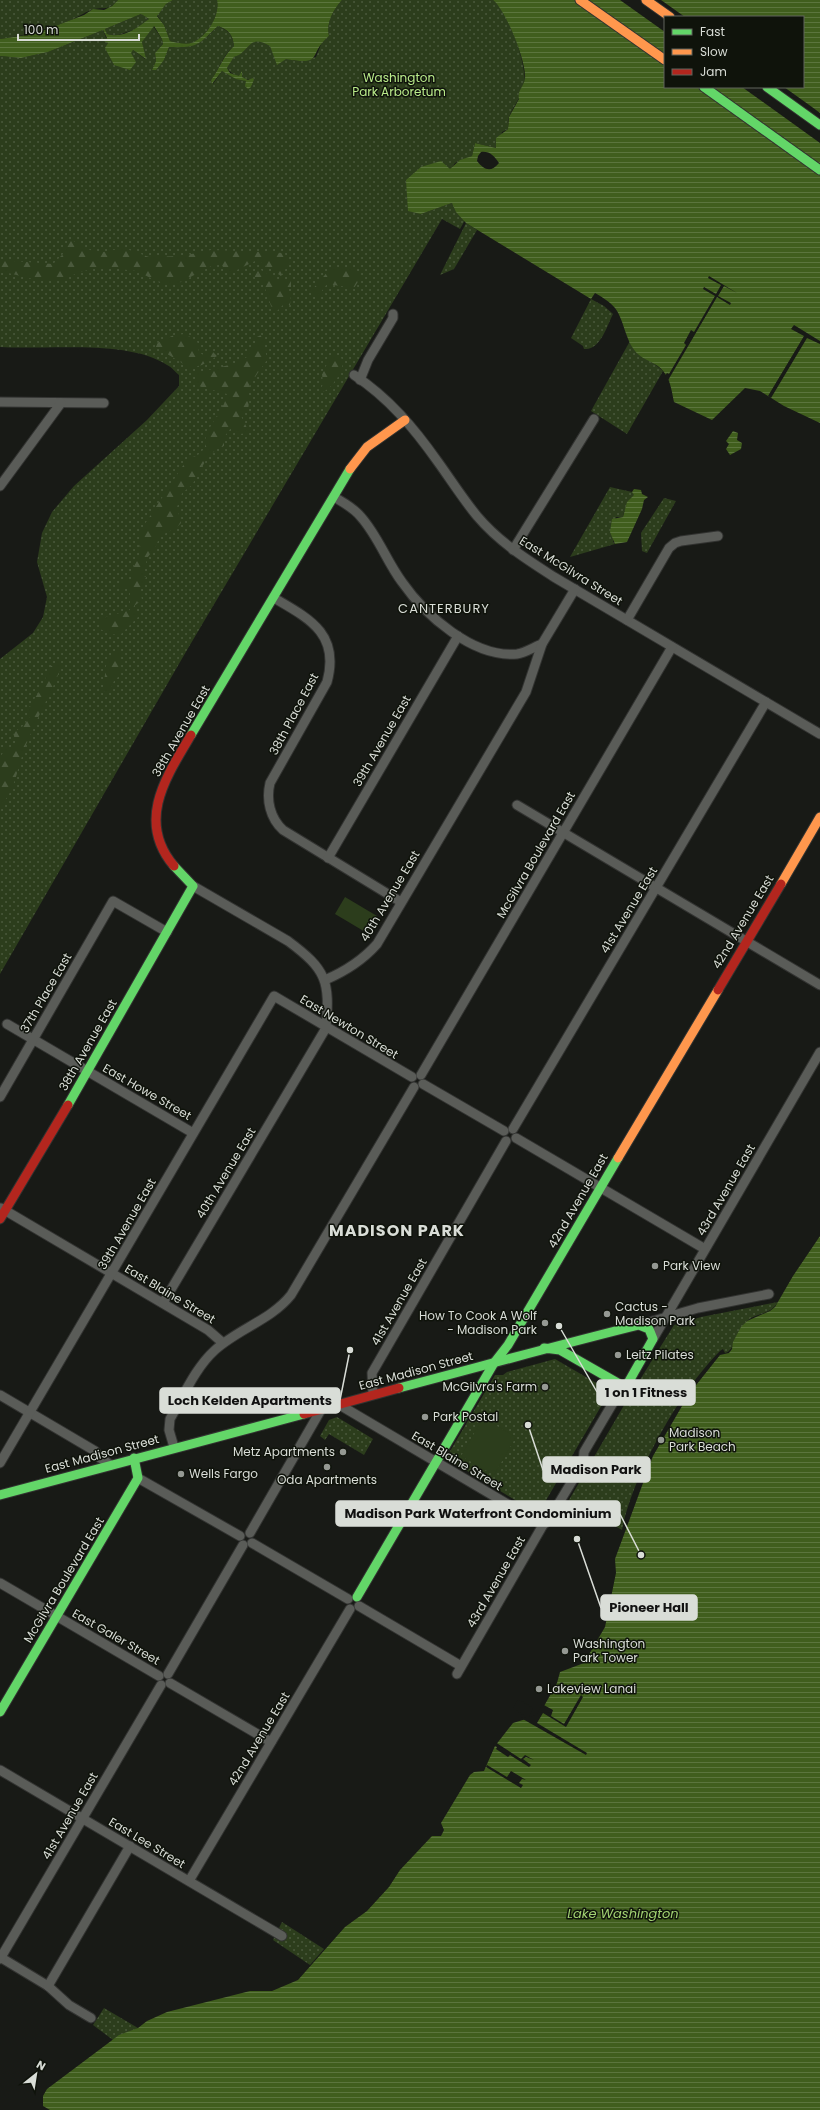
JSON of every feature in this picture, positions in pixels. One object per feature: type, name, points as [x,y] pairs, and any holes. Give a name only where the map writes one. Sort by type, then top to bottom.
[{"type":"main road","points":[[580,0],[664,59]]},
{"type":"main road","points":[[646,0],[669,16]]},
{"type":"main road","points":[[705,88],[820,170]]},
{"type":"main road","points":[[768,88],[820,125]]},
{"type":"main road","name":"38th Avenue East","points":[[0,1219],[3,1209],[88,1071],[192,886],[174,867],[159,841],[155,822],[158,800],[170,770],[357,458],[367,446],[405,420]]},
{"type":"main road","name":"42nd Avenue East","points":[[354,1603],[494,1363],[508,1345],[820,817]]},
{"type":"main road","points":[[638,1325],[649,1329],[653,1339]]},
{"type":"main road","name":"East Madison Street","points":[[0,1495],[174,1447],[494,1363],[544,1348],[638,1325]]},
{"type":"main road","name":"43rd Avenue East","points":[[623,1386],[628,1383],[653,1339]]},
{"type":"main road","points":[[574,1358],[574,1352],[578,1340]]},
{"type":"main road","points":[[544,1348],[560,1350],[623,1386]]},
{"type":"main road","points":[[134,1458],[138,1478]]},
{"type":"main road","name":"McGilvra Boulevard East","points":[[0,1712],[138,1478]]},
{"type":"street","name":"East McGilvra Street","points":[[393,314],[394,318],[357,378],[385,398],[405,420],[427,446],[468,505],[513,550],[576,590],[820,734]]},
{"type":"street","points":[[0,402],[104,403]]},
{"type":"street","points":[[0,486],[61,403]]},
{"type":"street","points":[[513,550],[594,419]]},
{"type":"street","points":[[334,497],[362,517],[401,581],[415,599],[435,619],[458,636],[479,647],[500,654],[518,654],[542,644]]},
{"type":"street","points":[[627,620],[669,548],[675,543],[718,536]]},
{"type":"street","name":"40th Avenue East","points":[[163,1303],[326,1028],[328,1000],[325,980],[342,973],[361,961],[377,944],[526,692],[542,644],[576,590]]},
{"type":"street","name":"38th Place East","points":[[274,598],[307,618],[319,629],[325,640],[330,657],[330,669],[327,682],[270,783],[268,793],[269,805],[272,815],[283,830],[328,858]]},
{"type":"street","name":"39th Avenue East","points":[[328,858],[458,636]]},
{"type":"street","name":"McGilvra Boulevard East","points":[[421,1075],[672,647]]},
{"type":"street","name":"41st Avenue East","points":[[514,1134],[656,887],[766,702]]},
{"type":"street","points":[[517,805],[820,984]]},
{"type":"street","points":[[328,858],[401,902]]},
{"type":"street","points":[[192,886],[290,942],[309,959],[325,980]]},
{"type":"street","name":"37th Place East","points":[[0,1097],[113,902],[167,932]]},
{"type":"street","name":"39th Avenue East","points":[[0,1464],[113,1274],[192,1133],[274,996]]},
{"type":"street","name":"East Newton Street","points":[[274,996],[326,1028],[412,1077]]},
{"type":"street","name":"East Howe Street","points":[[7,1024],[192,1133]]},
{"type":"street","name":"43rd Avenue East","points":[[653,1339],[820,1052]]},
{"type":"street","points":[[174,1447],[170,1430],[170,1419],[203,1362],[223,1343],[274,1312],[284,1304],[291,1295],[419,1086],[424,1080],[421,1075],[416,1074],[412,1077],[411,1083],[419,1086],[504,1131]]},
{"type":"street","points":[[504,1131],[508,1128],[514,1134],[600,1187],[705,1249]]},
{"type":"street","points":[[504,1131],[503,1137],[506,1141],[512,1142],[514,1134]]},
{"type":"street","name":"41st Avenue East","points":[[373,1394],[372,1373],[506,1141]]},
{"type":"street","name":"East Blaine Street","points":[[3,1209],[208,1330],[223,1343]]},
{"type":"street","name":"East Madison Street","points":[[638,1325],[698,1308],[769,1294]]},
{"type":"street","name":"43rd Avenue East","points":[[354,1603],[459,1670],[543,1525],[548,1521],[583,1463],[584,1452],[623,1386]]},
{"type":"street","points":[[0,1395],[95,1451],[100,1458],[111,1465]]},
{"type":"street","name":"East Blaine Street","points":[[338,1404],[543,1525]]},
{"type":"street","points":[[250,1533],[322,1408]]},
{"type":"street","points":[[138,1478],[240,1536]]},
{"type":"street","points":[[240,1536],[244,1533],[250,1533]]},
{"type":"street","points":[[247,1544],[253,1538],[250,1533]]},
{"type":"street","points":[[240,1536],[240,1542],[247,1544],[354,1603]]},
{"type":"street","name":"41st Avenue East","points":[[0,1958],[164,1679],[247,1544]]},
{"type":"street","name":"East Galer Street","points":[[0,1583],[271,1742]]},
{"type":"street","name":"42nd Avenue East","points":[[189,1881],[354,1603]]},
{"type":"street","name":"East Lee Street","points":[[0,1770],[282,1936]]},
{"type":"street","points":[[48,1986],[130,1846]]},
{"type":"street","points":[[0,1958],[48,1986],[69,2005],[91,2018]]},
{"type":"green space","points":[[0,0],[118,0],[107,8],[91,10],[53,27],[28,34],[0,39]]},
{"type":"green space","points":[[173,0],[217,0],[217,12],[212,24],[204,35],[194,42],[185,44],[170,41],[164,25],[157,15],[166,4]]},
{"type":"green space","name":"Washington Park Arboretum","points":[[342,0],[493,0],[505,15],[519,49],[525,80],[523,90],[509,117],[508,129],[502,132],[496,148],[475,143],[472,156],[455,163],[421,214],[452,203],[469,213],[460,229],[442,219],[187,650],[0,974],[0,659],[33,633],[43,617],[47,597],[37,562],[42,533],[52,512],[74,486],[147,420],[179,386],[179,375],[169,366],[151,357],[131,352],[86,347],[0,347],[0,56],[21,58],[48,52],[103,30],[108,43],[106,48],[114,65],[133,50],[145,59],[142,42],[153,26],[162,39],[163,44],[155,53],[156,61],[152,70],[164,60],[169,47],[196,44],[218,26],[230,34],[233,39],[234,46],[224,58],[211,80],[213,84],[222,71],[246,81],[251,87],[254,80],[239,77],[227,68],[234,57],[240,54],[250,44],[257,41],[270,45],[286,58],[293,60],[303,60],[316,57],[322,42],[329,36],[329,22]]},
{"type":"green space","points":[[141,14],[149,19],[139,28],[115,36],[107,34],[105,29]]},
{"type":"green space","points":[[466,223],[477,230],[454,269],[440,275]]},
{"type":"green space","points":[[70,239],[90,250],[103,252],[124,248],[149,257],[182,256],[211,250],[284,253],[290,262],[281,276],[257,260],[229,274],[219,262],[177,284],[160,283],[137,271],[100,267],[80,272],[59,281],[33,279],[0,271],[0,260],[53,264],[63,254]]},
{"type":"green space","points":[[354,268],[361,277],[354,288],[327,284],[318,296],[312,290],[330,269]]},
{"type":"green space","points":[[259,269],[281,281],[291,281],[291,287],[286,290],[291,294],[290,305],[283,305],[276,312],[271,306],[263,282],[252,275]]},
{"type":"green space","points":[[591,299],[604,306],[613,314],[599,342],[590,349],[584,349],[583,346],[571,338]]},
{"type":"green space","points":[[186,334],[198,343],[199,353],[204,355],[212,351],[217,356],[202,365],[190,368],[156,347],[157,343],[174,335]]},
{"type":"green space","points":[[261,335],[263,336],[267,360],[249,388],[249,404],[245,413],[241,416],[248,430],[242,434],[231,428],[224,437],[224,446],[218,448],[207,458],[192,485],[182,493],[177,507],[181,523],[176,528],[160,536],[155,548],[147,558],[144,575],[146,577],[140,591],[142,600],[134,606],[138,617],[120,635],[110,634],[100,629],[100,620],[130,610],[130,590],[120,587],[124,580],[131,580],[131,572],[140,554],[139,533],[188,458],[197,456],[205,448],[206,434],[224,404],[227,394],[195,385],[197,373],[237,363],[247,357],[257,340],[257,337]]},
{"type":"green space","points":[[630,341],[639,355],[646,357],[663,371],[627,434],[591,411]]},
{"type":"green space","points":[[331,356],[343,359],[342,369],[333,384],[320,393],[323,383],[322,374]]},
{"type":"green space","points":[[610,487],[632,492],[635,495],[624,512],[623,517],[616,517],[613,542],[615,544],[570,557]]},
{"type":"green space","points":[[664,498],[676,501],[647,553],[642,551],[641,533]]},
{"type":"green space","points":[[116,651],[121,654],[119,676],[114,681],[109,692],[103,691],[107,658]]},
{"type":"green space","points":[[57,663],[62,665],[28,739],[9,794],[0,806],[0,758],[6,747],[14,749],[16,742],[13,733],[23,726],[31,715],[28,709],[42,687],[46,684],[45,674],[51,666]]},
{"type":"green space","points":[[345,897],[377,916],[367,933],[335,914]]},
{"type":"green space","points":[[778,1302],[771,1310],[755,1316],[747,1321],[741,1329],[731,1349],[725,1353],[723,1349],[720,1351],[689,1388],[674,1410],[647,1459],[636,1484],[622,1530],[569,1500],[623,1407],[674,1325],[701,1317]]},
{"type":"green space","points":[[555,1359],[610,1391],[538,1514],[446,1458],[495,1375],[503,1375],[507,1372]]},
{"type":"green space","points":[[337,1417],[373,1439],[364,1455],[329,1434],[325,1440],[320,1436],[329,1420]]},
{"type":"green space","points":[[483,1418],[516,1437],[494,1475],[461,1456]]},
{"type":"green space","points":[[282,1922],[324,1949],[310,1965],[273,1940]]},
{"type":"green space","points":[[104,2008],[138,2028],[113,2040],[93,2025]]},
{"type":"water","points":[[118,0],[173,0],[166,4],[157,16],[164,25],[170,41],[185,44],[199,39],[208,30],[217,12],[217,0],[342,0],[329,22],[329,36],[322,42],[311,60],[298,61],[286,59],[277,65],[270,46],[257,42],[253,42],[239,55],[234,57],[227,68],[230,73],[239,76],[242,71],[242,77],[248,80],[253,78],[254,80],[251,87],[248,89],[245,86],[246,81],[236,79],[222,71],[212,84],[211,80],[227,54],[234,46],[230,33],[218,26],[197,44],[186,47],[169,47],[164,60],[156,70],[152,70],[156,61],[155,53],[163,44],[162,39],[154,26],[142,42],[146,59],[133,50],[131,53],[136,62],[130,70],[114,65],[105,48],[108,43],[104,41],[107,38],[103,30],[48,52],[21,58],[0,56],[0,39],[34,34],[84,15],[93,9],[104,10],[112,6]],"holes":[[[141,14],[149,19],[135,29],[124,34],[107,34],[105,29]]]},
{"type":"water","points":[[493,0],[820,0],[820,423],[784,406],[760,391],[745,388],[712,420],[674,402],[666,375],[657,365],[642,357],[634,350],[618,313],[615,308],[605,299],[595,293],[591,299],[466,223],[456,212],[452,203],[421,214],[408,211],[406,180],[421,167],[441,161],[450,169],[460,160],[472,156],[475,143],[496,148],[496,138],[508,129],[509,117],[519,99],[519,93],[525,79],[525,71],[515,37],[504,14]],"holes":[[[481,152],[492,154],[499,163],[490,169],[482,167],[477,161]]]},
{"type":"water","points":[[733,431],[738,433],[737,440],[742,443],[741,449],[730,455],[726,449],[729,444],[726,441]]},
{"type":"water","points":[[634,489],[641,490],[642,494],[648,497],[644,500],[642,509],[627,542],[615,544],[610,532],[612,519],[623,517],[627,502],[634,495],[632,492]]},
{"type":"water","name":"Lake Washington","points":[[820,1236],[820,2110],[50,2110],[43,2106],[43,2096],[47,2089],[119,2035],[138,2028],[147,2021],[167,2012],[250,1991],[272,1991],[298,1980],[345,1927],[367,1911],[389,1887],[400,1870],[432,1836],[441,1836],[444,1830],[441,1823],[470,1775],[474,1772],[484,1771],[495,1746],[513,1723],[539,1715],[557,1683],[560,1672],[584,1663],[605,1627],[616,1573],[615,1559],[653,1456],[689,1394],[720,1355],[729,1353],[741,1327],[747,1321],[770,1311],[775,1307],[793,1276]]},
{"type":"pier","points":[[620,0],[661,0],[684,16],[664,16],[664,31]]},
{"type":"pier","points":[[743,88],[785,88],[812,107],[820,113],[820,143]]},
{"type":"pier","points":[[709,276],[737,293],[724,286],[718,296],[731,303],[730,305],[717,297],[667,382],[665,376],[667,373],[669,374],[686,345],[684,343],[691,330],[694,332],[715,296],[703,289],[704,287],[716,294],[721,285],[708,278]]},
{"type":"pier","points":[[794,325],[820,341],[820,344],[807,338],[771,398],[768,396],[804,336],[791,329]]},
{"type":"pier","points":[[581,1695],[583,1697],[566,1727],[543,1713],[537,1723],[587,1753],[586,1755],[521,1718],[526,1717],[513,1708],[517,1701],[520,1700],[533,1708],[529,1717],[531,1717],[537,1714],[542,1704],[553,1710],[551,1716],[564,1724]]},
{"type":"pier","points":[[495,1742],[521,1759],[525,1755],[534,1760],[526,1757],[523,1759],[531,1765],[529,1767],[510,1755],[508,1757],[496,1749],[497,1747],[493,1745]]},
{"type":"pier","points":[[487,1765],[507,1777],[511,1771],[526,1780],[522,1779],[519,1783],[523,1785],[521,1788],[486,1767]]},
{"type":"traffic: fast","points":[[705,88],[820,170]]},
{"type":"traffic: fast","points":[[768,88],[820,125]]},
{"type":"traffic: fast","points":[[191,735],[350,469]]},
{"type":"traffic: fast","points":[[68,1105],[193,886],[174,866]]},
{"type":"traffic: fast","points":[[357,1597],[494,1363],[508,1345],[618,1158]]},
{"type":"traffic: fast","points":[[399,1388],[429,1380],[519,1356],[549,1348],[639,1325],[649,1329],[653,1339],[628,1383],[623,1386],[560,1350],[544,1348]]},
{"type":"traffic: fast","points":[[0,1495],[304,1414]]},
{"type":"traffic: fast","points":[[0,1712],[138,1478],[134,1458]]},
{"type":"traffic: slow","points":[[580,0],[664,59]]},
{"type":"traffic: slow","points":[[646,0],[669,16]]},
{"type":"traffic: slow","points":[[350,469],[367,447],[405,420]]},
{"type":"traffic: slow","points":[[781,884],[820,817]]},
{"type":"traffic: slow","points":[[618,1158],[718,990]]},
{"type":"traffic: jam","points":[[174,866],[163,849],[157,832],[156,816],[159,799],[165,783],[172,767],[191,735]]},
{"type":"traffic: jam","points":[[718,990],[781,884]]},
{"type":"traffic: jam","points":[[0,1219],[68,1105]]},
{"type":"traffic: jam","points":[[304,1414],[399,1388]]},
{"type":"place","name":"Park View","points":[[655,1266]]},
{"type":"place","name":"Cactus - Madison Park","points":[[607,1314]]},
{"type":"place","name":"How To Cook A Wolf - Madison Park","points":[[545,1323]]},
{"type":"place","name":"1 on 1 Fitness","points":[[559,1326]]},
{"type":"place","name":"Loch Kelden Apartments","points":[[350,1350]]},
{"type":"place","name":"Leitz Pilates","points":[[618,1355]]},
{"type":"place","name":"McGilvra's Farm","points":[[545,1387]]},
{"type":"place","name":"Park Postal","points":[[425,1417]]},
{"type":"place","name":"Madison Park","points":[[528,1425]]},
{"type":"place","name":"Madison Park Beach","points":[[661,1440]]},
{"type":"place","name":"Metz Apartments","points":[[343,1452]]},
{"type":"place","name":"Oda Apartments","points":[[327,1467]]},
{"type":"place","name":"Wells Fargo","points":[[181,1474]]},
{"type":"place","name":"Pioneer Hall","points":[[577,1539]]},
{"type":"place","name":"Madison Park Waterfront Condominium","points":[[641,1555]]},
{"type":"place","name":"Washington Park Tower","points":[[565,1651]]},
{"type":"place","name":"Lakeview Lanai","points":[[539,1689]]},
{"type":"district","name":"CANTERBURY","points":[[444,608]]},
{"type":"district","name":"MADISON PARK","points":[[397,1230]]}]
